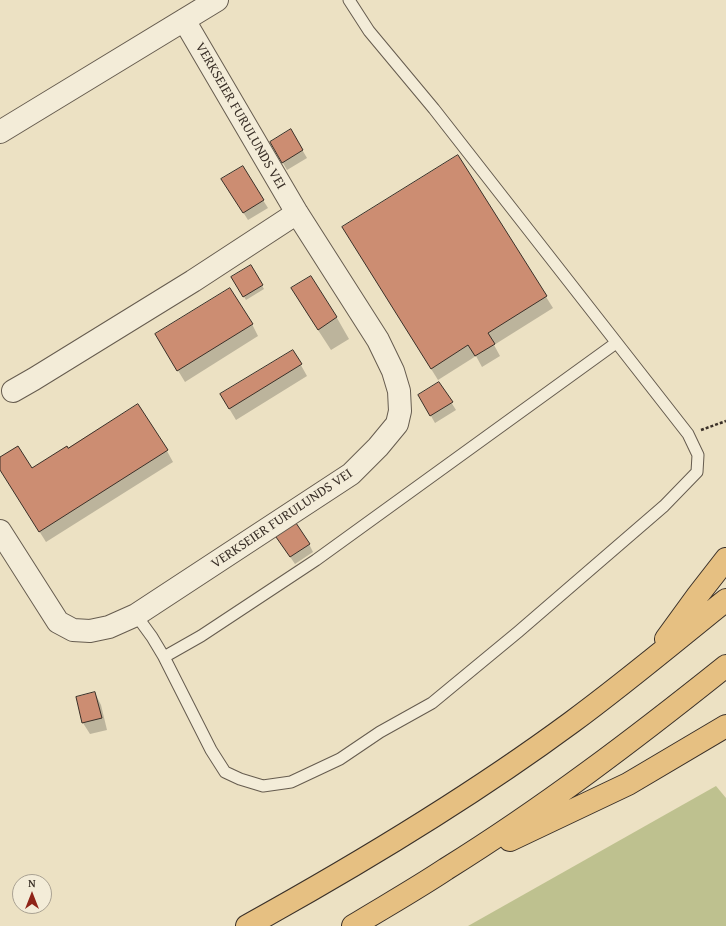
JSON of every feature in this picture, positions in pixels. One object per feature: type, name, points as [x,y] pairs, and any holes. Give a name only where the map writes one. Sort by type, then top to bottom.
[{"type":"highway","points":[[644,667],[726,559]]},
{"type":"highway","points":[[247,926],[319,886],[477,788],[571,723],[644,667],[726,600]]},
{"type":"highway","points":[[353,926],[446,869],[524,818],[605,760],[726,666]]},
{"type":"highway","points":[[446,869],[628,784],[726,726]]},
{"type":"street","points":[[0,132],[217,0]]},
{"type":"street","name":"VERKSEIER FURULUNDS VEI","points":[[0,531],[58,622],[73,630],[90,631],[109,627],[136,615],[351,474],[378,447],[397,424],[400,411],[399,391],[393,371],[378,340],[297,213],[184,20]]},
{"type":"street","points":[[13,391],[193,281],[297,213]]},
{"type":"lane","points":[[136,615],[164,657],[210,750],[225,772],[240,779],[263,786],[291,782],[340,759],[380,732],[432,703],[524,627],[664,506],[697,472],[698,455],[688,434],[434,109],[369,31],[349,0]]},
{"type":"lane","points":[[164,657],[201,636],[316,560],[616,343]]},
{"type":"path","points":[[688,434],[726,422]]},
{"type":"green space","points":[[716,786],[726,798],[726,926],[468,926]]},
{"type":"building","points":[[291,129],[303,150],[282,163],[270,142]]},
{"type":"building","points":[[458,155],[547,296],[488,333],[495,344],[475,356],[468,345],[431,369],[342,227]]},
{"type":"building","points":[[243,166],[264,200],[243,213],[221,179]]},
{"type":"building","points":[[251,265],[263,285],[243,297],[231,277]]},
{"type":"building","points":[[311,276],[337,317],[318,330],[291,288]]},
{"type":"building","points":[[230,288],[253,324],[177,371],[155,334]]},
{"type":"building","points":[[293,350],[302,364],[229,409],[220,394]]},
{"type":"building","points":[[439,382],[453,402],[430,416],[418,395]]},
{"type":"building","points":[[138,404],[168,450],[39,532],[0,470],[0,457],[18,446],[32,468],[67,446],[68,448]]},
{"type":"building","points":[[296,523],[310,544],[290,557],[276,537]]},
{"type":"building","points":[[95,692],[102,718],[82,723],[76,697]]}]
